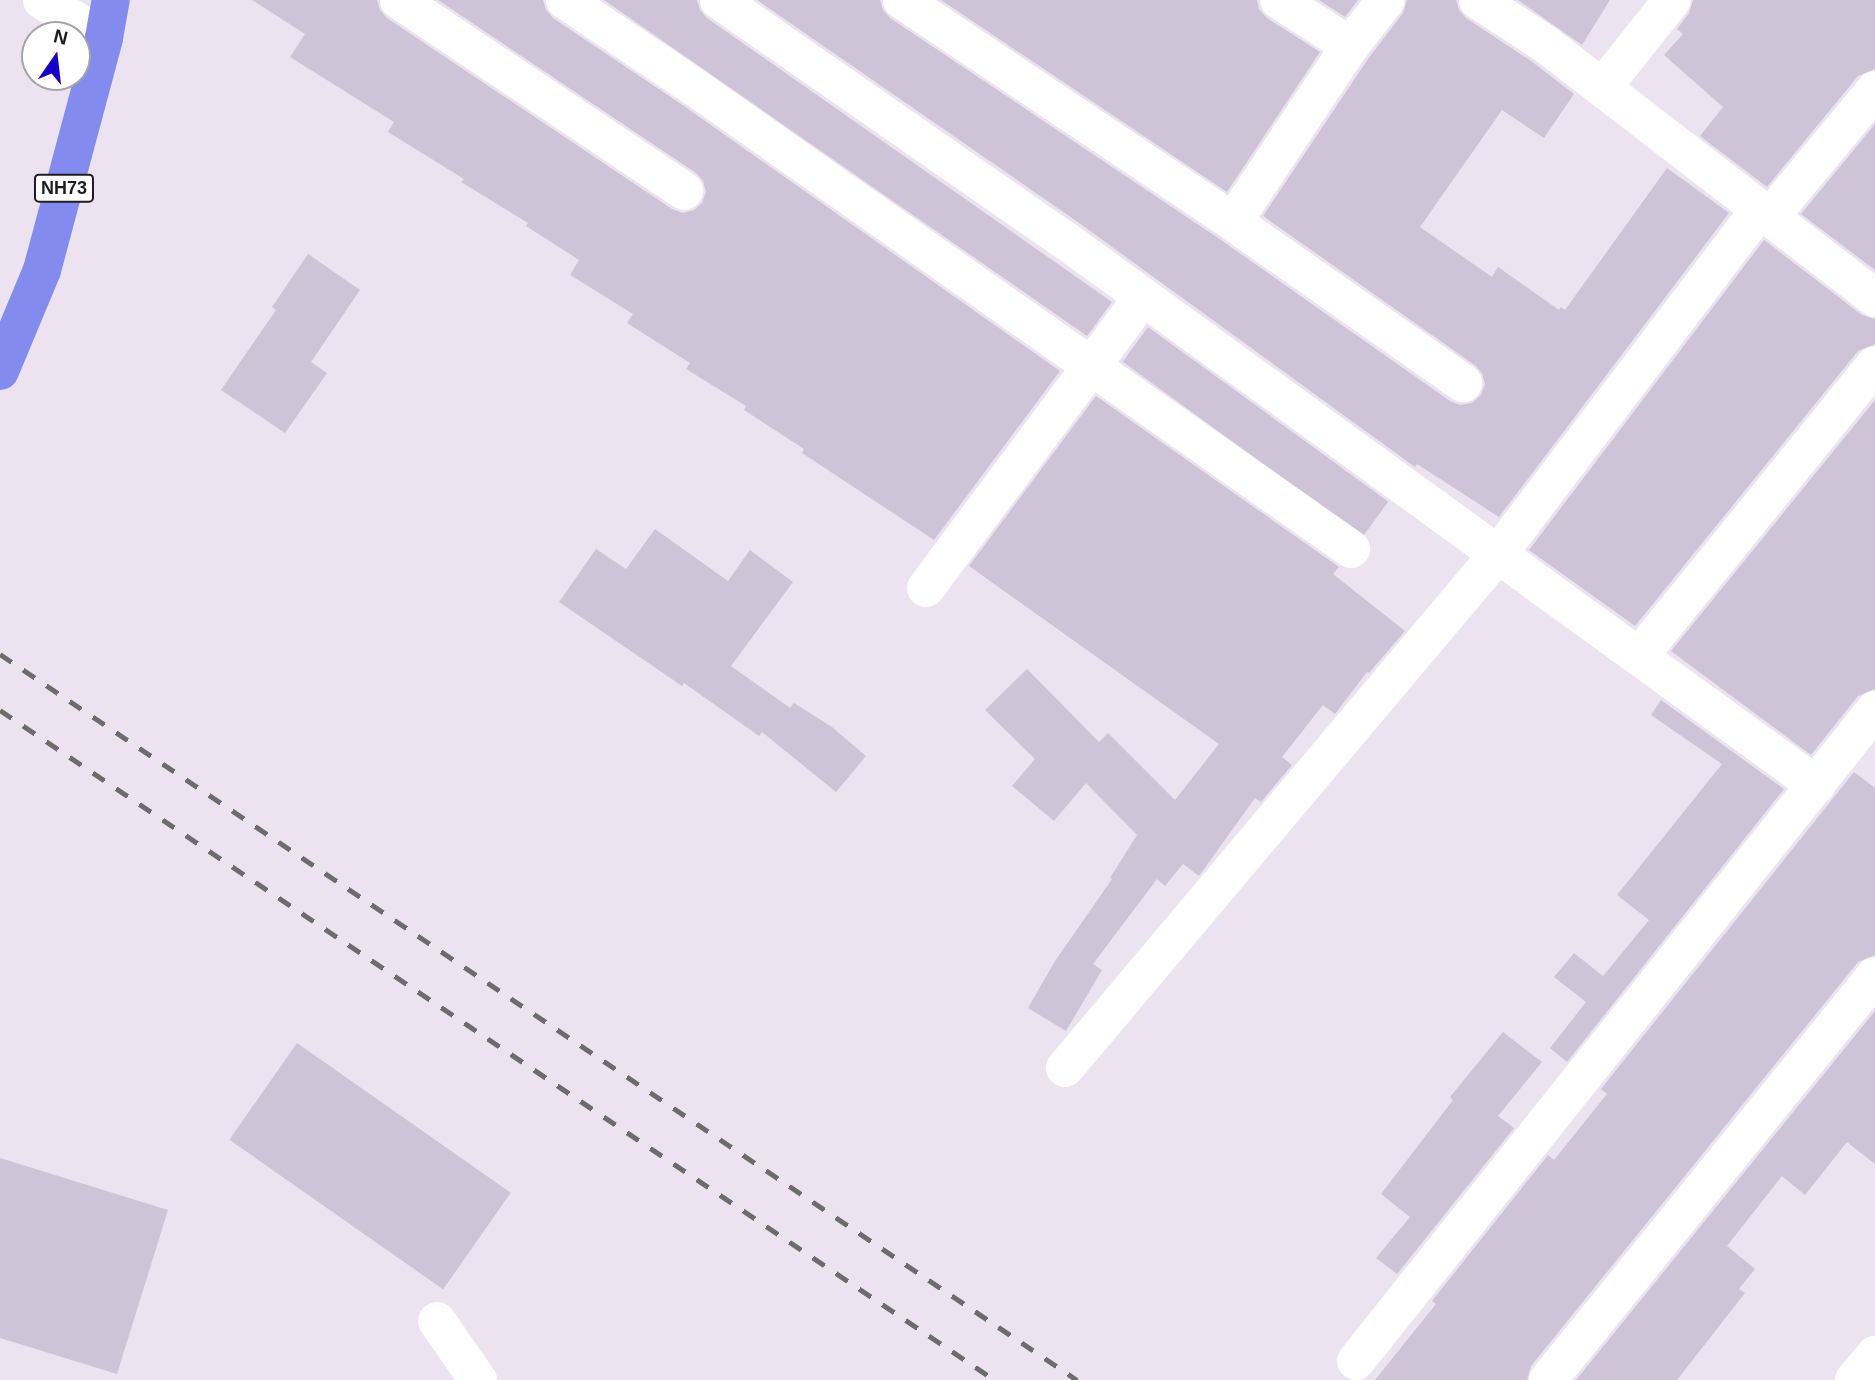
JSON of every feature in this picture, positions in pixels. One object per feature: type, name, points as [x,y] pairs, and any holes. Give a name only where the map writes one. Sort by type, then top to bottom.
[{"type":"highway","name":"NH73","points":[[0,371],[42,270],[104,38],[111,0]]},
{"type":"street","points":[[42,0],[104,38]]},
{"type":"street","points":[[399,0],[684,191]]},
{"type":"street","points":[[565,0],[696,88],[1351,549]]},
{"type":"street","points":[[719,0],[1143,297],[1816,785]]},
{"type":"street","points":[[902,0],[1233,222],[1463,383]]},
{"type":"street","points":[[1279,0],[1350,46]]},
{"type":"street","points":[[1233,222],[1350,46],[1386,0]]},
{"type":"street","points":[[1478,0],[1544,43],[1875,298]]},
{"type":"street","points":[[1602,88],[1672,0]]},
{"type":"street","points":[[1065,1069],[1499,553],[1765,213],[1875,90]]},
{"type":"street","points":[[926,588],[1143,297]]},
{"type":"street","points":[[1640,655],[1875,365]]},
{"type":"street","points":[[1356,1361],[1875,710]]},
{"type":"street","points":[[1548,1380],[1875,976]]},
{"type":"street","points":[[437,1321],[478,1380]]},
{"type":"street","points":[[1854,1380],[1875,1355]]},
{"type":"building","points":[[252,0],[377,0],[380,10],[387,18],[672,209],[683,213],[694,210],[702,203],[706,192],[703,181],[696,173],[438,0],[543,0],[546,10],[553,18],[684,106],[1060,371],[934,540],[802,453],[804,449],[744,410],[746,406],[686,369],[690,363],[627,323],[633,314],[570,275],[579,260],[526,226],[528,223],[461,182],[464,179],[388,132],[394,122],[290,57],[305,34]]},
{"type":"building","points":[[604,0],[697,0],[700,10],[707,18],[1112,302],[1087,336]]},
{"type":"building","points":[[757,0],[880,0],[883,10],[890,18],[1221,240],[1450,401],[1460,405],[1472,403],[1481,395],[1485,384],[1482,373],[1476,366],[1263,216],[1368,59],[1403,13],[1407,0],[1456,0],[1459,10],[1466,18],[1531,61],[1574,94],[1544,138],[1502,110],[1420,227],[1492,277],[1498,267],[1559,310],[1561,307],[1565,310],[1667,168],[1729,213],[1499,517],[1417,464],[1415,467],[1075,220]]},
{"type":"building","points":[[941,0],[1257,0],[1259,9],[1267,18],[1320,52],[1227,192]]},
{"type":"building","points":[[1319,0],[1358,0],[1345,17]]},
{"type":"building","points":[[1518,0],[1610,0],[1582,45]]},
{"type":"building","points":[[1693,0],[1875,0],[1875,69],[1858,76],[1767,187],[1700,136],[1723,107],[1664,55],[1683,34],[1677,29],[1689,13]]},
{"type":"building","points":[[1875,124],[1875,270],[1801,214]]},
{"type":"building","points":[[1764,240],[1862,315],[1875,319],[1875,344],[1858,351],[1635,626],[1529,550]]},
{"type":"building","points":[[308,254],[360,290],[311,362],[327,373],[285,433],[221,390],[276,310],[272,307]]},
{"type":"building","points":[[1148,327],[1388,502],[1363,536],[1123,362]]},
{"type":"building","points":[[1096,396],[1339,567],[1333,574],[1405,631],[1369,673],[1367,672],[1335,714],[1323,705],[1282,757],[1292,765],[1261,802],[1255,798],[1199,876],[1183,864],[1165,886],[1157,879],[1093,964],[1102,970],[1066,1031],[1028,1008],[1055,961],[1112,879],[1110,878],[1137,835],[1086,783],[1054,821],[1012,786],[1035,759],[985,710],[1027,669],[1099,742],[1108,733],[1175,800],[1219,744],[969,566]]},
{"type":"building","points":[[1875,400],[1875,689],[1858,696],[1811,755],[1671,651]]},
{"type":"building","points":[[655,529],[728,581],[750,550],[793,582],[731,666],[790,708],[794,703],[832,727],[866,756],[836,792],[762,732],[759,736],[684,683],[682,686],[559,602],[596,549],[626,569]]},
{"type":"building","points":[[1661,700],[1784,789],[1567,1062],[1550,1048],[1586,1002],[1554,977],[1574,953],[1603,976],[1649,920],[1617,895],[1722,764],[1651,715]]},
{"type":"building","points":[[1854,772],[1875,788],[1875,955],[1858,962],[1531,1366],[1527,1380],[1375,1380],[1436,1304],[1432,1301],[1548,1155],[1554,1160],[1607,1094],[1601,1089]]},
{"type":"building","points":[[1875,1011],[1875,1164],[1847,1142],[1805,1195],[1782,1176],[1727,1246],[1755,1269],[1739,1289],[1745,1293],[1677,1380],[1576,1380]]},
{"type":"building","points":[[1503,1032],[1542,1062],[1498,1116],[1514,1128],[1397,1274],[1376,1258],[1410,1217],[1381,1194],[1453,1100],[1450,1097]]},
{"type":"building","points":[[297,1043],[511,1193],[443,1289],[229,1140]]},
{"type":"building","points":[[0,1158],[168,1210],[117,1374],[0,1338]]},
{"type":"railway","points":[[0,654],[1077,1380]]},
{"type":"railway","points":[[0,710],[995,1380]]}]
